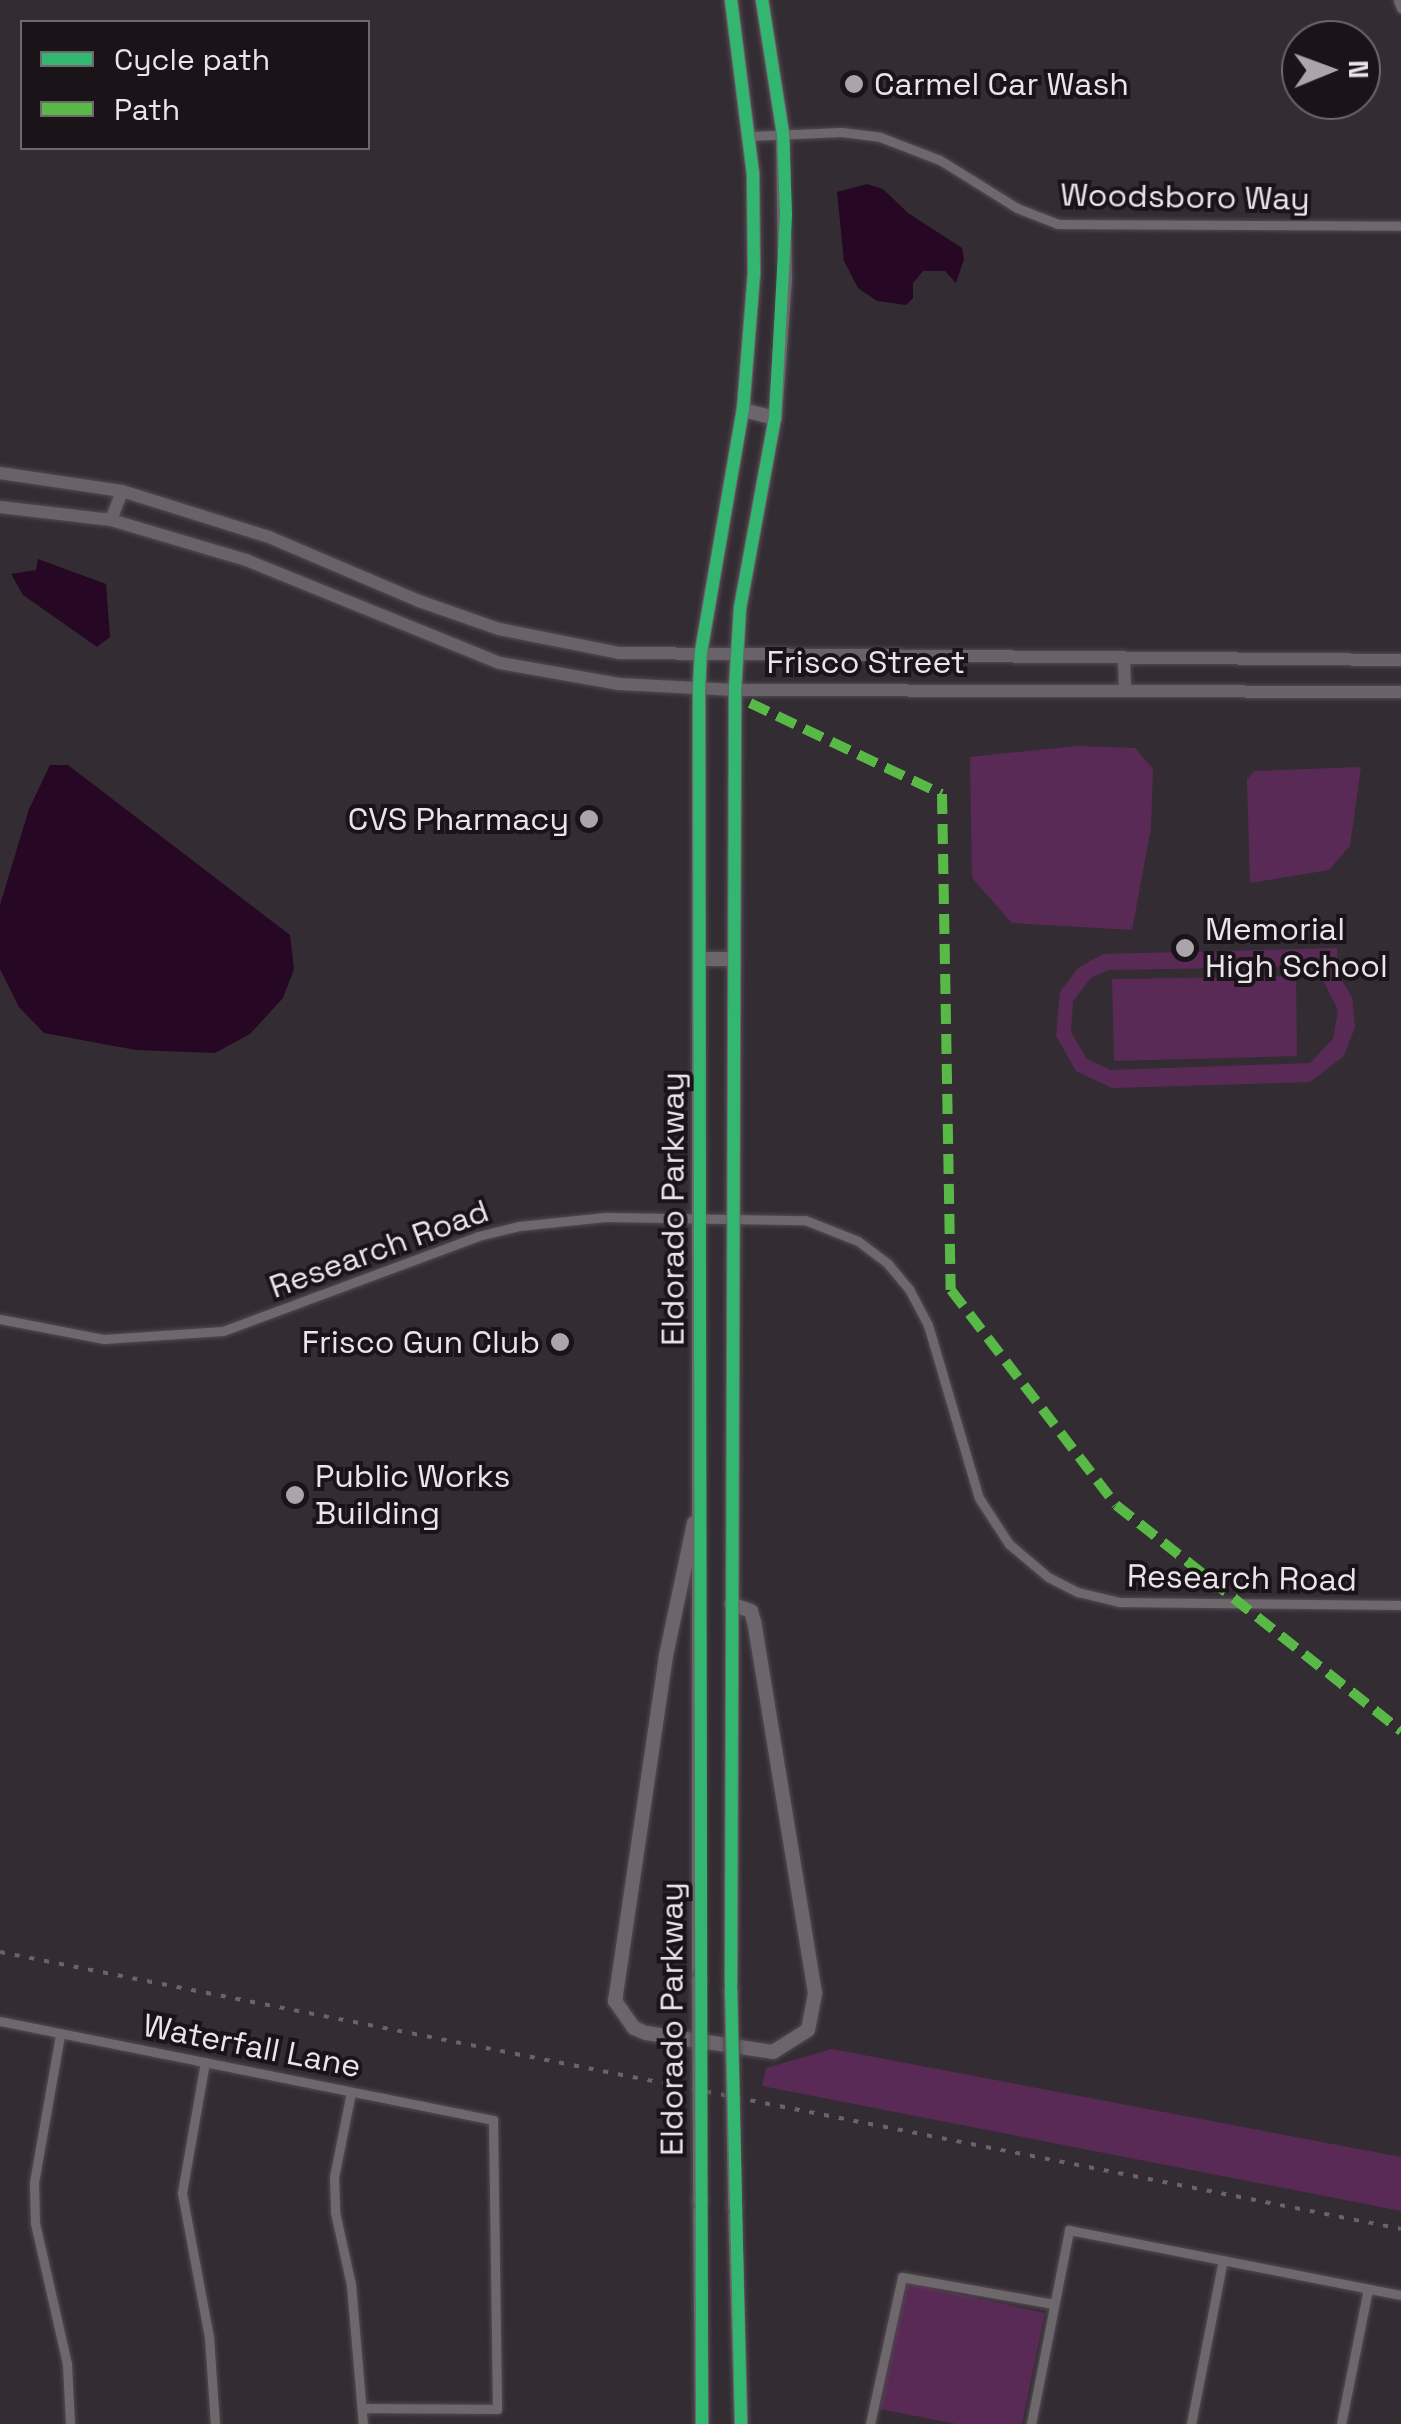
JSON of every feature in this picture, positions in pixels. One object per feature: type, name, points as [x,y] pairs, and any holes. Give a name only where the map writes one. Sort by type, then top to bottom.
[{"type":"main road","name":"Eldorado Parkway","points":[[702,2424],[699,688],[701,652],[743,410],[754,272],[750,136],[731,0]]},
{"type":"main road","name":"Eldorado Parkway","points":[[741,2424],[731,1991],[735,690],[740,608],[775,418],[785,279],[783,134],[762,0]]},
{"type":"main road","points":[[743,410],[775,418]]},
{"type":"main road","points":[[701,959],[733,959]]},
{"type":"main road","points":[[700,1486],[666,1656],[615,2002],[634,2028],[646,2034],[773,2052],[808,2030],[815,1993],[754,1622],[751,1611],[732,1604]]},
{"type":"street","points":[[1398,0],[1401,8]]},
{"type":"street","name":"Woodsboro Way","points":[[750,136],[852,132],[890,140],[974,178],[1016,208],[1058,224],[1401,226]]},
{"type":"street","name":"Frisco Street","points":[[0,473],[122,491],[269,537],[419,601],[499,629],[619,653],[1401,660]]},
{"type":"street","points":[[111,520],[122,491]]},
{"type":"street","name":"Frisco Street","points":[[0,506],[111,520],[246,560],[500,663],[619,684],[735,690],[1401,692]]},
{"type":"street","points":[[1124,658],[1124,690]]},
{"type":"street","name":"Research Road","points":[[0,1319],[104,1339],[223,1330],[478,1236],[519,1226],[606,1217],[789,1218],[825,1226],[858,1241],[899,1276],[928,1325],[979,1498],[1009,1544],[1048,1577],[1078,1592],[1119,1602],[1401,1605]]},
{"type":"street","name":"Waterfall Lane","points":[[0,2021],[493,2120],[497,2408],[364,2408]]},
{"type":"street","points":[[60,2035],[43,2118],[35,2210],[66,2364],[70,2424]]},
{"type":"street","points":[[206,2062],[182,2192],[210,2337],[215,2424]]},
{"type":"street","points":[[351,2092],[334,2177],[335,2212],[351,2286],[364,2424]]},
{"type":"street","points":[[1031,2424],[1069,2230],[1401,2296]]},
{"type":"street","points":[[1191,2424],[1224,2260]]},
{"type":"street","points":[[870,2424],[898,2282],[905,2275],[1054,2304]]},
{"type":"street","points":[[1341,2424],[1368,2289]]},
{"type":"shaded area","points":[[867,184],[883,189],[908,213],[962,248],[964,259],[956,283],[945,271],[923,271],[913,283],[913,298],[906,305],[877,301],[858,288],[844,261],[837,192]]},
{"type":"shaded area","points":[[38,559],[106,584],[110,637],[97,647],[23,595],[11,574],[36,570]]},
{"type":"shaded area","points":[[1078,746],[1135,748],[1153,769],[1151,828],[1132,930],[1012,923],[972,878],[970,757]]},
{"type":"shaded area","points":[[50,765],[68,765],[290,935],[294,969],[283,998],[250,1034],[215,1053],[136,1050],[44,1033],[19,1007],[0,969],[0,905],[29,809]]},
{"type":"shaded area","points":[[1361,767],[1350,846],[1329,870],[1250,883],[1247,779],[1255,771]]},
{"type":"shaded area","points":[[1337,948],[1337,963],[1332,964],[1352,997],[1355,1027],[1344,1056],[1310,1082],[1112,1088],[1076,1071],[1056,1036],[1060,992],[1078,968],[1103,954]],"holes":[[[1293,967],[1323,980],[1338,1010],[1333,1039],[1310,1063],[1111,1070],[1087,1059],[1071,1032],[1073,1001],[1091,978],[1108,970]]]},
{"type":"shaded area","points":[[1296,976],[1297,1056],[1114,1061],[1112,979]]},
{"type":"shaded area","points":[[832,2049],[1401,2157],[1401,2211],[762,2086],[766,2068]]},
{"type":"shaded area","points":[[912,2284],[1045,2313],[1022,2424],[956,2424],[880,2409],[906,2286]]},
{"type":"railway","points":[[0,1952],[1401,2229]]},
{"type":"marked path","points":[[750,703],[942,794],[951,1290],[1116,1505],[1401,1731]]},
{"type":"cycle path","points":[[702,2424],[699,688],[701,652],[743,410],[754,272],[753,174],[731,0]]},
{"type":"cycle path","points":[[741,2424],[731,1991],[735,690],[740,608],[775,418],[786,214],[783,134],[762,0]]},
{"type":"place","name":"Carmel Car Wash","points":[[854,84]]},
{"type":"place","name":"CVS Pharmacy","points":[[589,819]]},
{"type":"place","name":"Memorial High School","points":[[1185,948]]},
{"type":"place","name":"Frisco Gun Club","points":[[560,1342]]},
{"type":"place","name":"Public Works Building","points":[[295,1495]]}]
